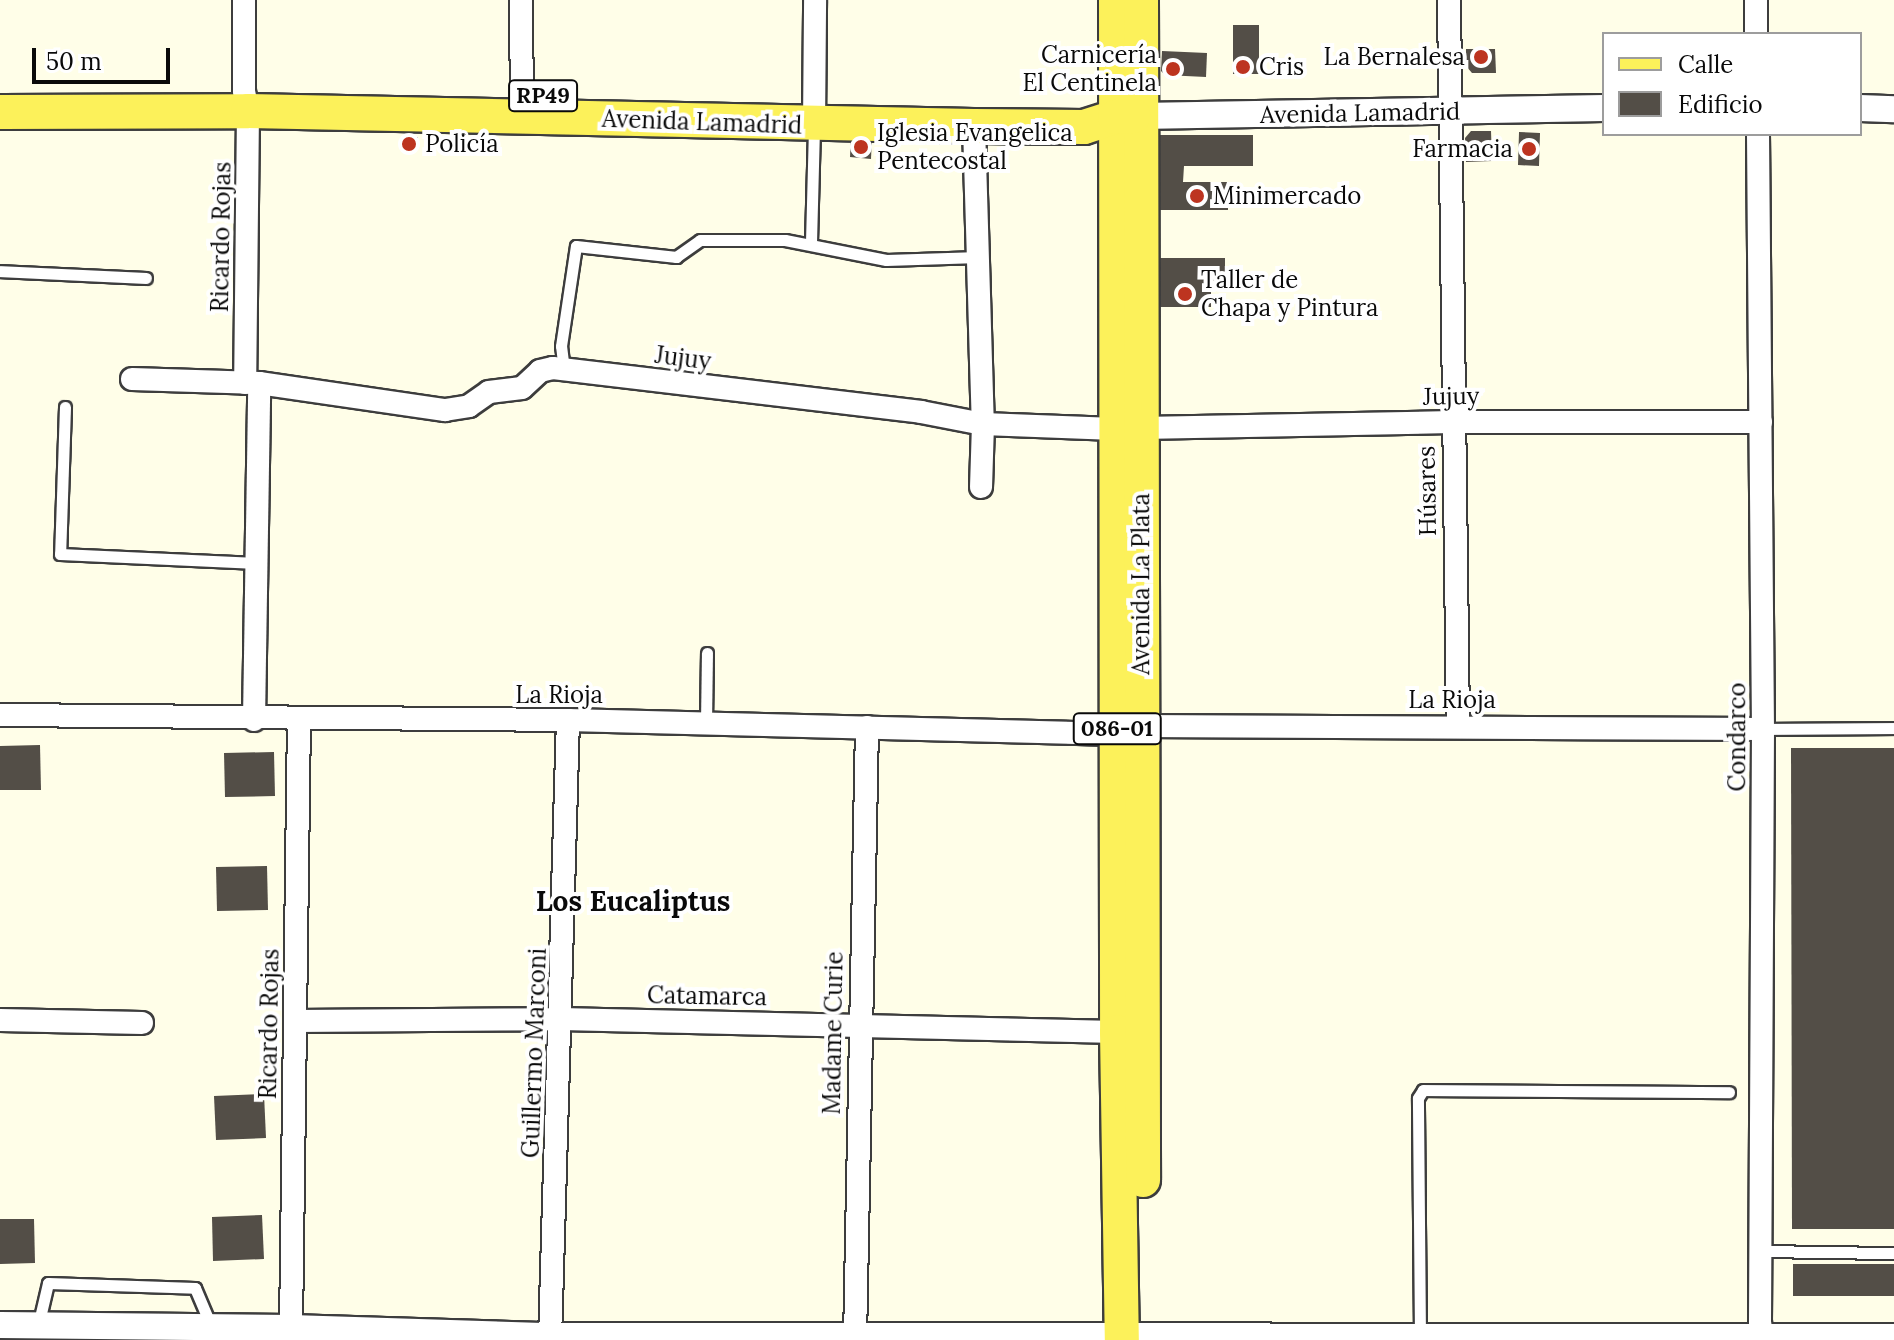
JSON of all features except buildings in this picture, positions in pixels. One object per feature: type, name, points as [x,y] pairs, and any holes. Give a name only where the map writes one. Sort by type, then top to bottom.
[{"type":"main road","name":"086-01","points":[[1116,0],[1127,117]]},
{"type":"main road","name":"086-01","points":[[1127,117],[1141,0]]},
{"type":"main road","name":"Avenida Lamadrid","points":[[0,88],[246,101],[814,115],[974,126],[1084,127],[1127,117]]},
{"type":"main road","name":"Avenida Lamadrid","points":[[0,112],[246,101]]},
{"type":"main road","name":"Avenida Lamadrid","points":[[814,115],[1086,108],[1127,117]]},
{"type":"main road","name":"Avenida La Plata","points":[[1127,117],[1133,1338]]},
{"type":"main road","name":"Avenida La Plata","points":[[1129,730],[1117,1032],[1133,1338]]},
{"type":"street","name":"Ricardo Rojas","points":[[244,0],[257,563],[254,720]]},
{"type":"street","points":[[521,0],[522,106]]},
{"type":"street","points":[[814,115],[815,0]]},
{"type":"street","name":"Húsares","points":[[1449,0],[1458,726]]},
{"type":"street","points":[[1756,0],[1756,32]]},
{"type":"street","name":"Avenida Lamadrid","points":[[1127,117],[1602,108]]},
{"type":"street","points":[[1862,108],[1894,109]]},
{"type":"street","points":[[974,126],[980,257],[981,487]]},
{"type":"street","name":"Condarco","points":[[1758,136],[1763,729],[1763,1338]]},
{"type":"street","name":"Jujuy","points":[[132,379],[252,383],[445,410],[469,406],[489,392],[522,388],[540,371],[564,370],[921,412],[983,424],[1128,428],[1452,422],[1761,422]]},
{"type":"street","name":"La Rioja","points":[[0,715],[254,720],[568,720],[1129,730],[1458,726],[1763,729]]},
{"type":"street","name":"Ricardo Rojas","points":[[291,1328],[299,720]]},
{"type":"street","name":"Guillermo Marconi","points":[[550,1338],[568,720]]},
{"type":"street","name":"Madame Curie","points":[[855,1339],[867,727]]},
{"type":"street","name":"Catamarca","points":[[295,1021],[561,1019],[1117,1032]]},
{"type":"street","points":[[0,1020],[142,1023]]},
{"type":"street","points":[[0,1325],[212,1329],[257,1334],[291,1328],[550,1338],[1894,1337]]},
{"type":"lane","points":[[811,242],[814,115]]},
{"type":"lane","points":[[564,370],[561,346],[576,246],[676,257],[700,240],[811,242],[863,257],[886,260],[980,257]]},
{"type":"lane","points":[[0,271],[146,278]]},
{"type":"lane","points":[[65,407],[60,554],[257,563]]},
{"type":"lane","points":[[706,723],[707,653]]},
{"type":"lane","points":[[1763,729],[1894,728]]},
{"type":"lane","points":[[1420,1337],[1418,1098],[1423,1090],[1729,1092]]},
{"type":"lane","points":[[1761,1251],[1894,1253]]},
{"type":"lane","points":[[38,1326],[48,1283],[195,1288],[212,1329]]},
{"type":"place","name":"La Bernalesa","points":[[1481,57]]},
{"type":"place","name":"Cris","points":[[1243,67]]},
{"type":"place","name":"Carnicería El Centinela","points":[[1173,69]]},
{"type":"place","name":"Policía","points":[[409,144]]},
{"type":"place","name":"Iglesia Evangelica Pentecostal","points":[[861,147]]},
{"type":"place","name":"Farmacia","points":[[1529,149]]},
{"type":"place","name":"Minimercado","points":[[1197,196]]},
{"type":"place","name":"Taller de Chapa y Pintura","points":[[1185,294]]},
{"type":"district","name":"Los Eucaliptus","points":[[633,901]]}]
